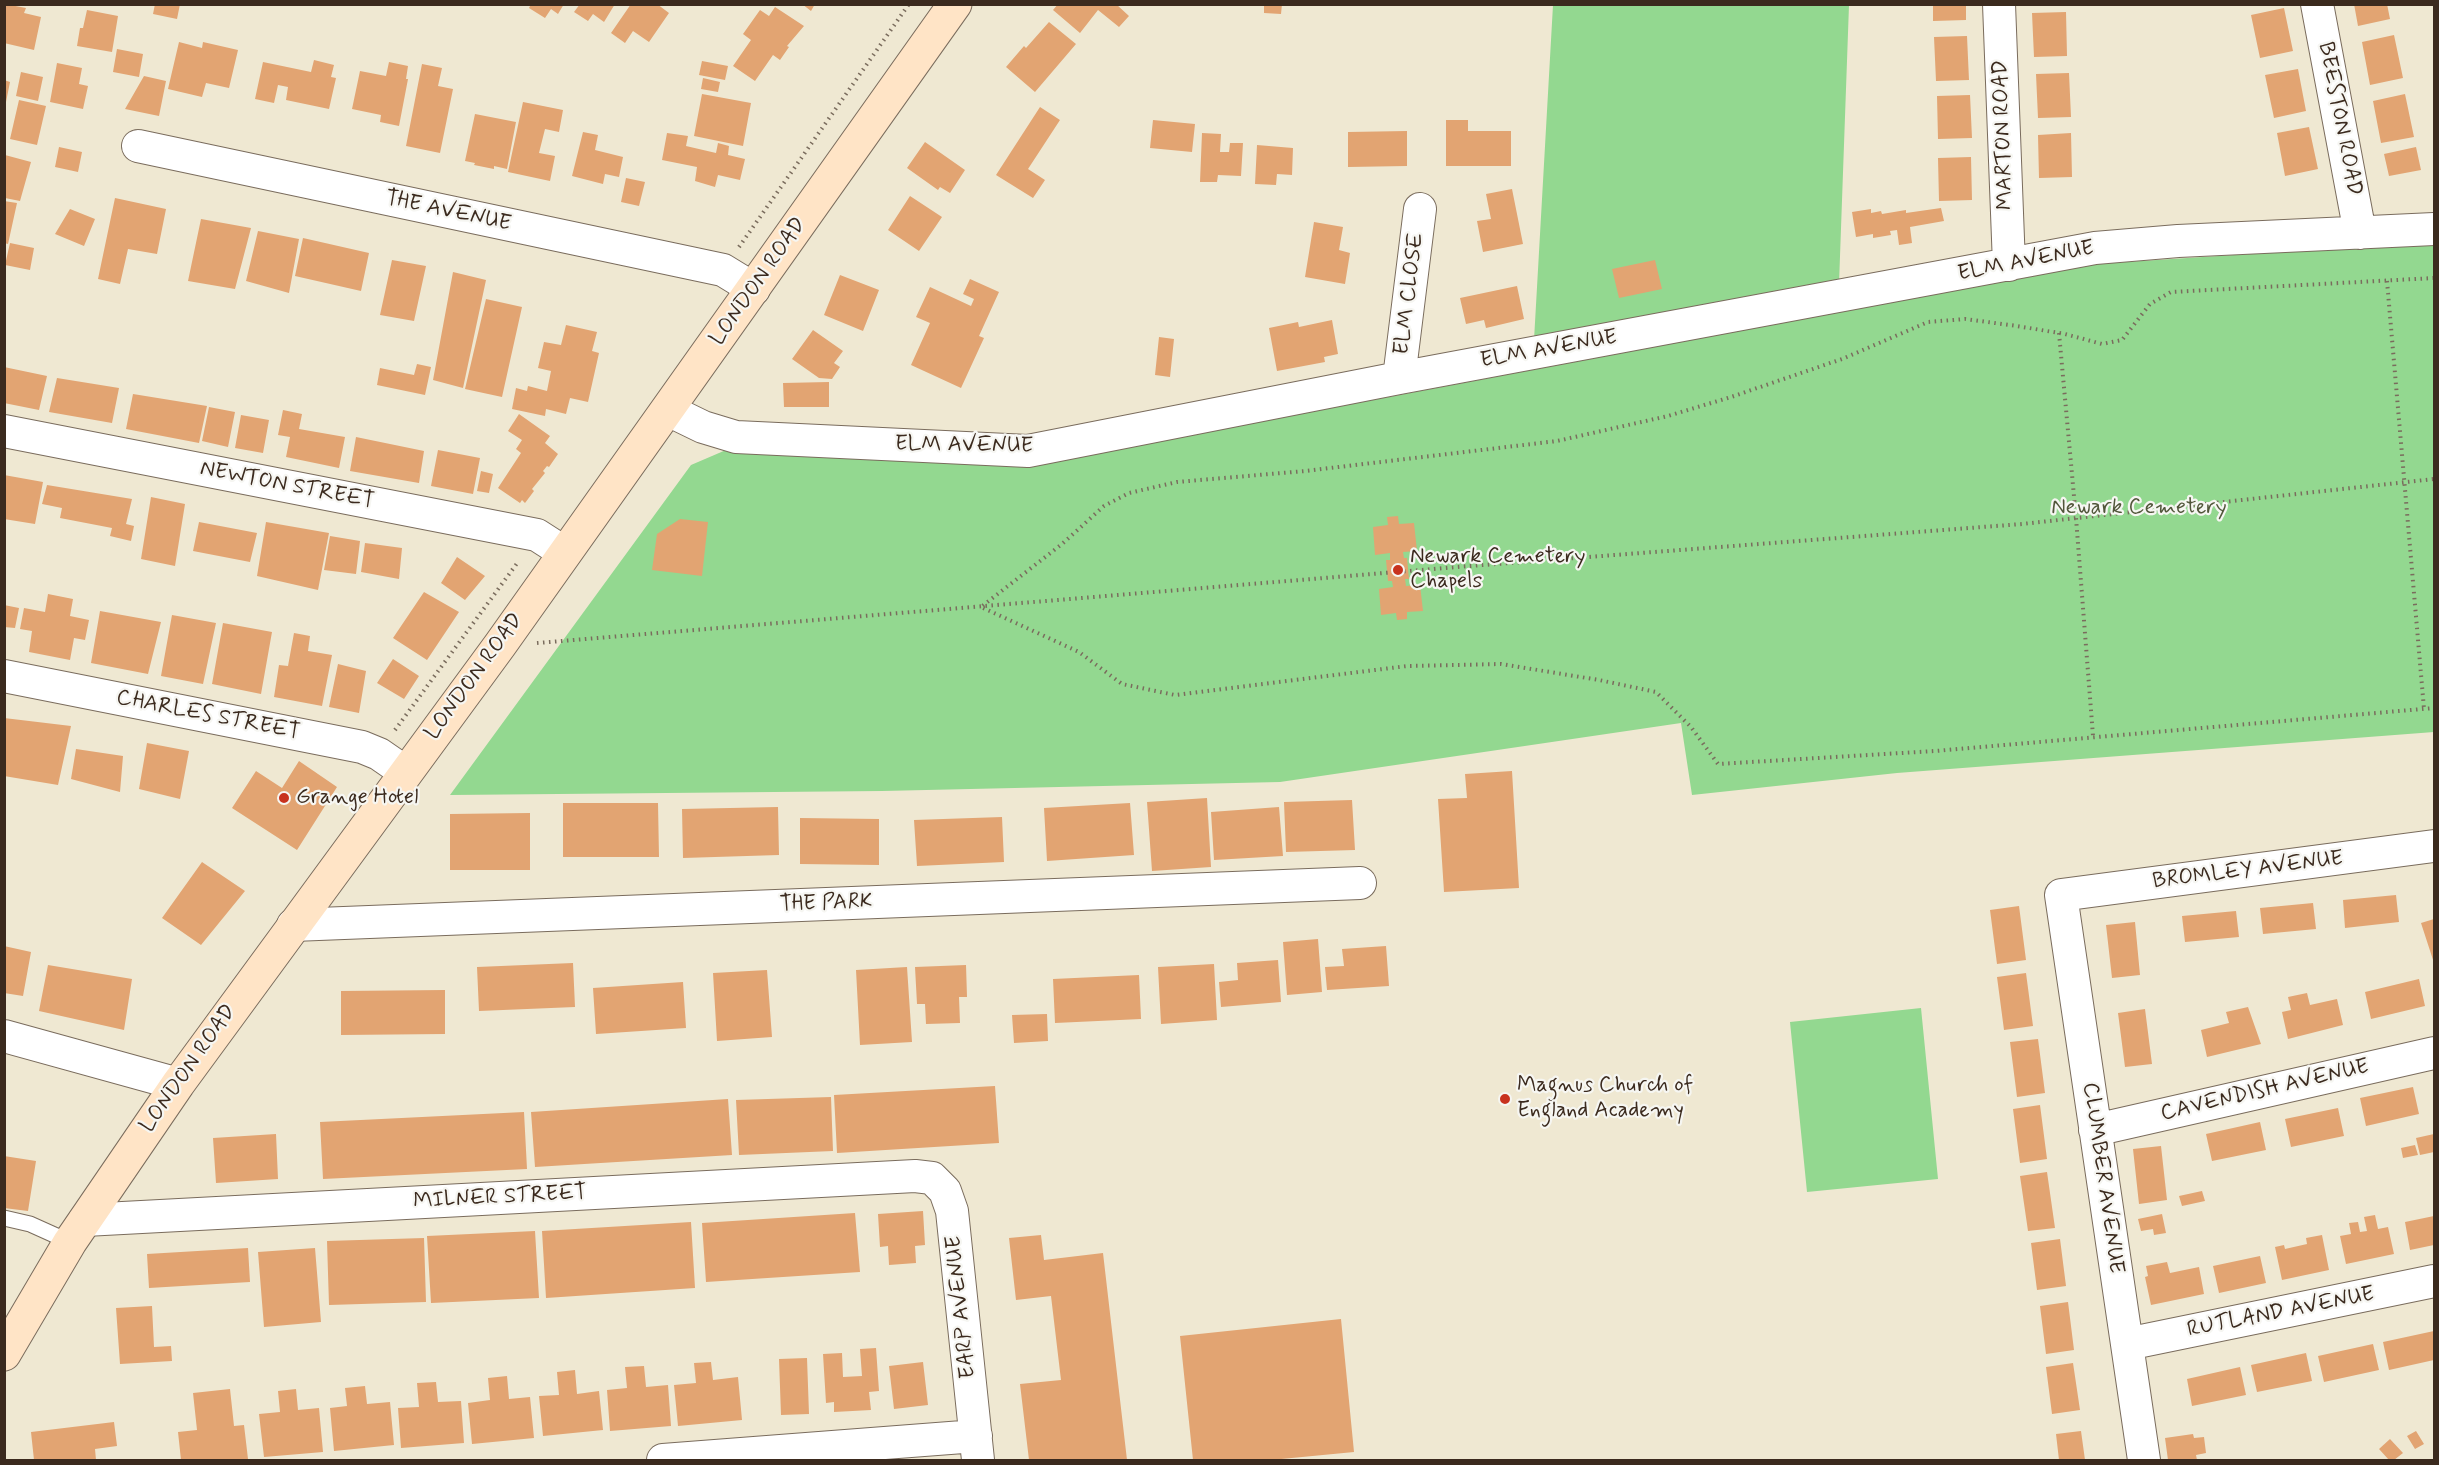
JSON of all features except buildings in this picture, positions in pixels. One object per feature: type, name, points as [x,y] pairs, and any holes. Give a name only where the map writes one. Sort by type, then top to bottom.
[{"type":"main road","name":"LONDON ROAD","points":[[4,1354],[78,1231],[178,1084],[292,925],[500,645],[955,4]]},
{"type":"street","name":"MARTON ROAD","points":[[1999,4],[2009,265]]},
{"type":"street","name":"BEESTON ROAD","points":[[2317,4],[2360,233]]},
{"type":"street","name":"THE AVENUE","points":[[138,146],[723,270],[754,289]]},
{"type":"street","name":"ELM CLOSE","points":[[1399,378],[1420,209]]},
{"type":"street","name":"ELM AVENUE","points":[[668,411],[703,427],[736,437],[1028,451],[1399,378],[2095,248],[2178,241],[2434,229]]},
{"type":"street","name":"NEWTON STREET","points":[[4,431],[537,535],[565,553]]},
{"type":"street","name":"CHARLES STREET","points":[[4,676],[362,747],[379,754],[405,772]]},
{"type":"street","name":"BROMLEY AVENUE","points":[[2061,895],[2434,846]]},
{"type":"street","name":"THE PARK","points":[[292,925],[1360,883]]},
{"type":"street","name":"CLUMBER AVENUE","points":[[2061,895],[2144,1461]]},
{"type":"street","points":[[4,1036],[178,1084]]},
{"type":"street","name":"CAVENDISH AVENUE","points":[[2095,1130],[2434,1053]]},
{"type":"street","name":"MILNER STREET","points":[[78,1231],[915,1176]]},
{"type":"street","name":"EARP AVENUE","points":[[915,1176],[932,1178],[945,1191],[952,1211],[977,1448]]},
{"type":"street","name":"RUTLAND AVENUE","points":[[2127,1344],[2434,1281]]},
{"type":"street","points":[[663,1461],[977,1448]]},
{"type":"lane","points":[[4,1218],[78,1231]]},
{"type":"path","points":[[733,256],[909,4]]},
{"type":"path","points":[[981,607],[1062,544],[1104,506],[1129,493],[1177,482],[1305,471],[1557,441],[1668,416],[1731,397],[1842,359],[1928,322],[1965,320],[2059,333],[2102,344],[2122,340],[2150,304],[2171,292],[2434,278]]},
{"type":"path","points":[[2387,281],[2424,709]]},
{"type":"path","points":[[2059,333],[2093,736]]},
{"type":"path","points":[[500,645],[2076,518],[2434,479]]},
{"type":"path","points":[[395,729],[518,562]]},
{"type":"path","points":[[981,607],[1079,652],[1122,684],[1175,695],[1407,666],[1501,664],[1656,692],[1691,727],[1718,764],[1935,751],[2434,708]]},
{"type":"green space","points":[[1553,5],[1849,5],[1839,284],[1534,340]]},
{"type":"green space","name":"Newark Cemetery","points":[[2434,242],[2434,732],[1897,773],[1692,795],[1681,723],[1280,782],[882,791],[450,795],[691,465],[726,450],[1027,465],[2095,264]]},
{"type":"green space","points":[[1921,1008],[1938,1179],[1807,1192],[1790,1022]]},
{"type":"place","name":"Newark Cemetery Chapels","points":[[1398,570]]},
{"type":"place","name":"Grange Hotel","points":[[284,798]]},
{"type":"place","name":"Magnus Church of England Academy","points":[[1505,1099]]}]
